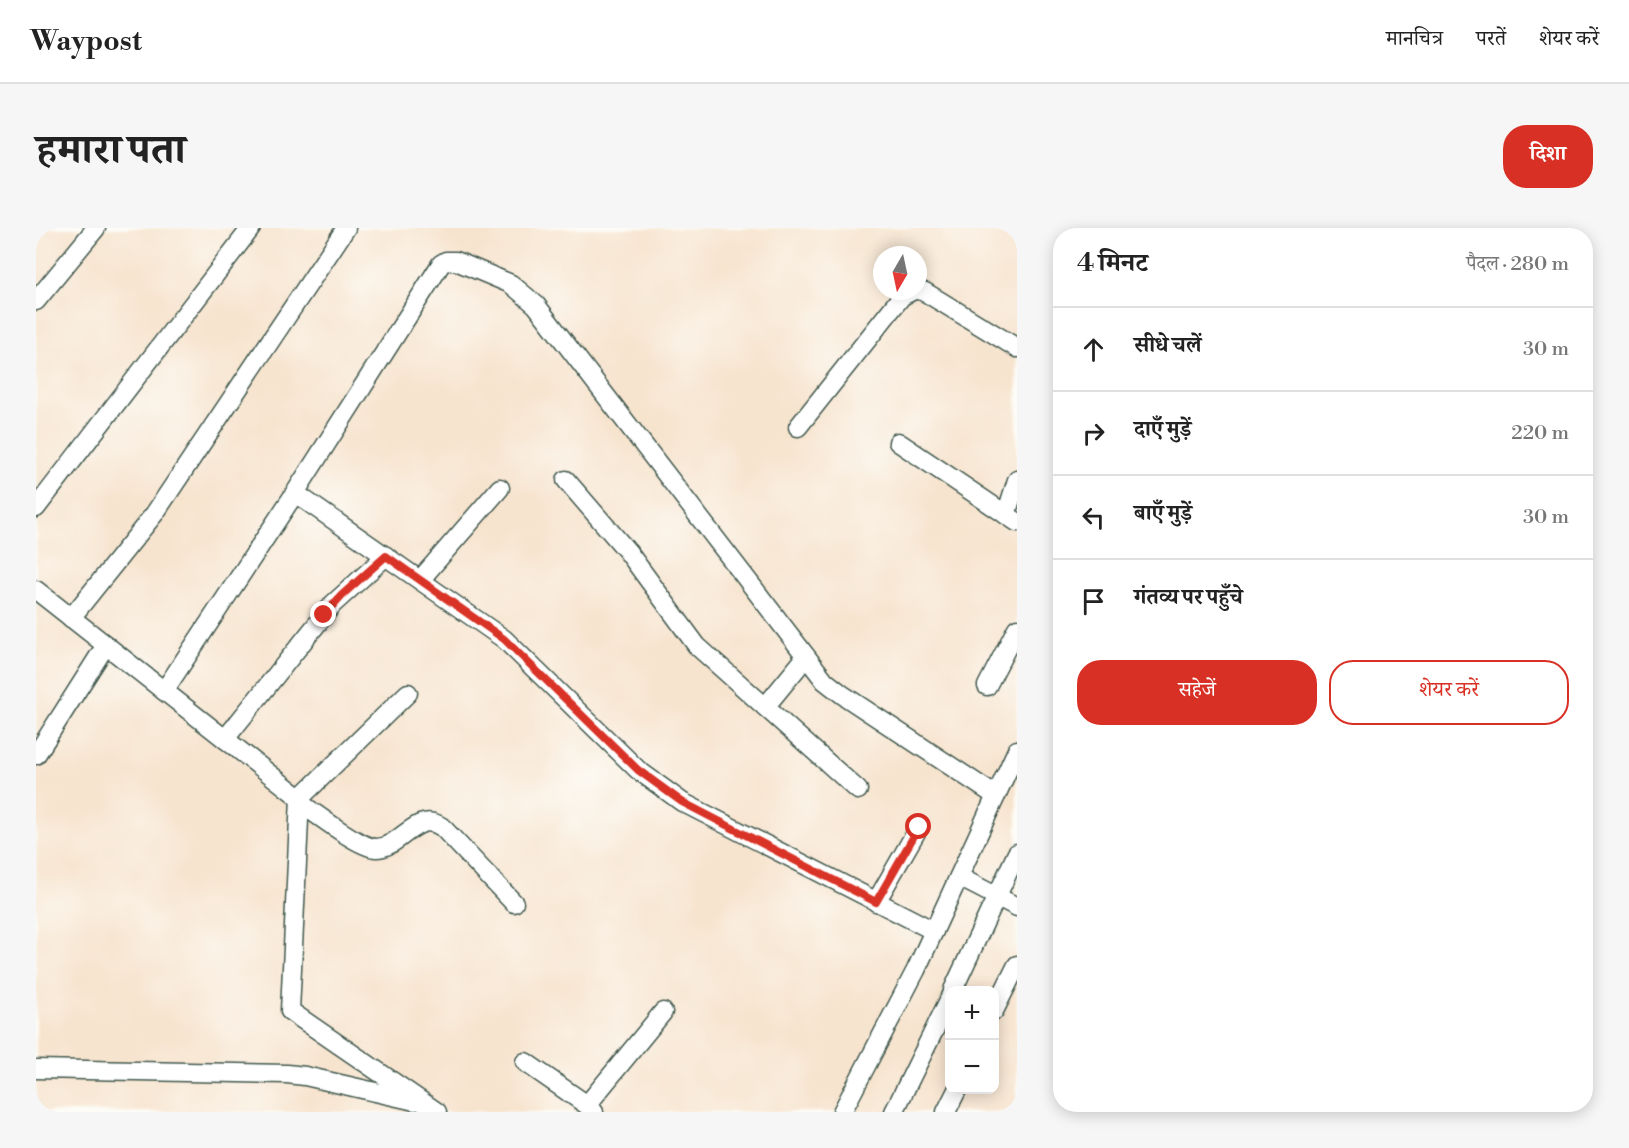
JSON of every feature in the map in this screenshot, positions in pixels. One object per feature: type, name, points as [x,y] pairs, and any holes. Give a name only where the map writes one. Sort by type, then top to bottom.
[{"type":"street","points":[[36,301],[96,228]]},
{"type":"street","points":[[36,508],[251,228]]},
{"type":"street","points":[[71,618],[155,513],[346,228]]},
{"type":"street","points":[[164,691],[295,493],[441,264],[446,261],[456,261],[511,284],[536,305],[825,681],[996,796]]},
{"type":"street","points":[[927,293],[1017,348]]},
{"type":"street","points":[[798,427],[899,300]]},
{"type":"street","points":[[898,442],[1011,519],[1017,480]]},
{"type":"street","points":[[566,480],[628,552],[697,646],[858,790]]},
{"type":"street","points":[[420,580],[500,488]]},
{"type":"street","points":[[295,493],[504,639],[638,770],[664,790],[682,802],[934,931]]},
{"type":"street","points":[[225,739],[333,604],[386,556]]},
{"type":"street","points":[[36,590],[300,800],[362,844],[376,848],[384,847],[422,823],[435,822],[514,903]]},
{"type":"street","points":[[987,686],[1017,627]]},
{"type":"street","points":[[36,754],[106,645]]},
{"type":"street","points":[[765,707],[806,657]]},
{"type":"street","points":[[408,693],[300,800],[290,1011],[431,1108]]},
{"type":"street","points":[[842,1112],[916,970],[1017,750]]},
{"type":"street","points":[[876,902],[919,827]]},
{"type":"street","points":[[955,986],[1017,853]]},
{"type":"street","points":[[959,877],[1017,907]]},
{"type":"street","points":[[999,1001],[1017,965]]},
{"type":"street","points":[[894,1112],[945,1008]]},
{"type":"street","points":[[525,1062],[591,1108],[663,1012]]},
{"type":"street","points":[[36,1069],[296,1075],[431,1108]]},
{"type":"street","points":[[946,1112],[955,1094]]},
{"type":"route","points":[[324,615],[342,595],[386,556],[504,639],[638,770],[664,790],[682,802],[876,902],[919,827]]}]
